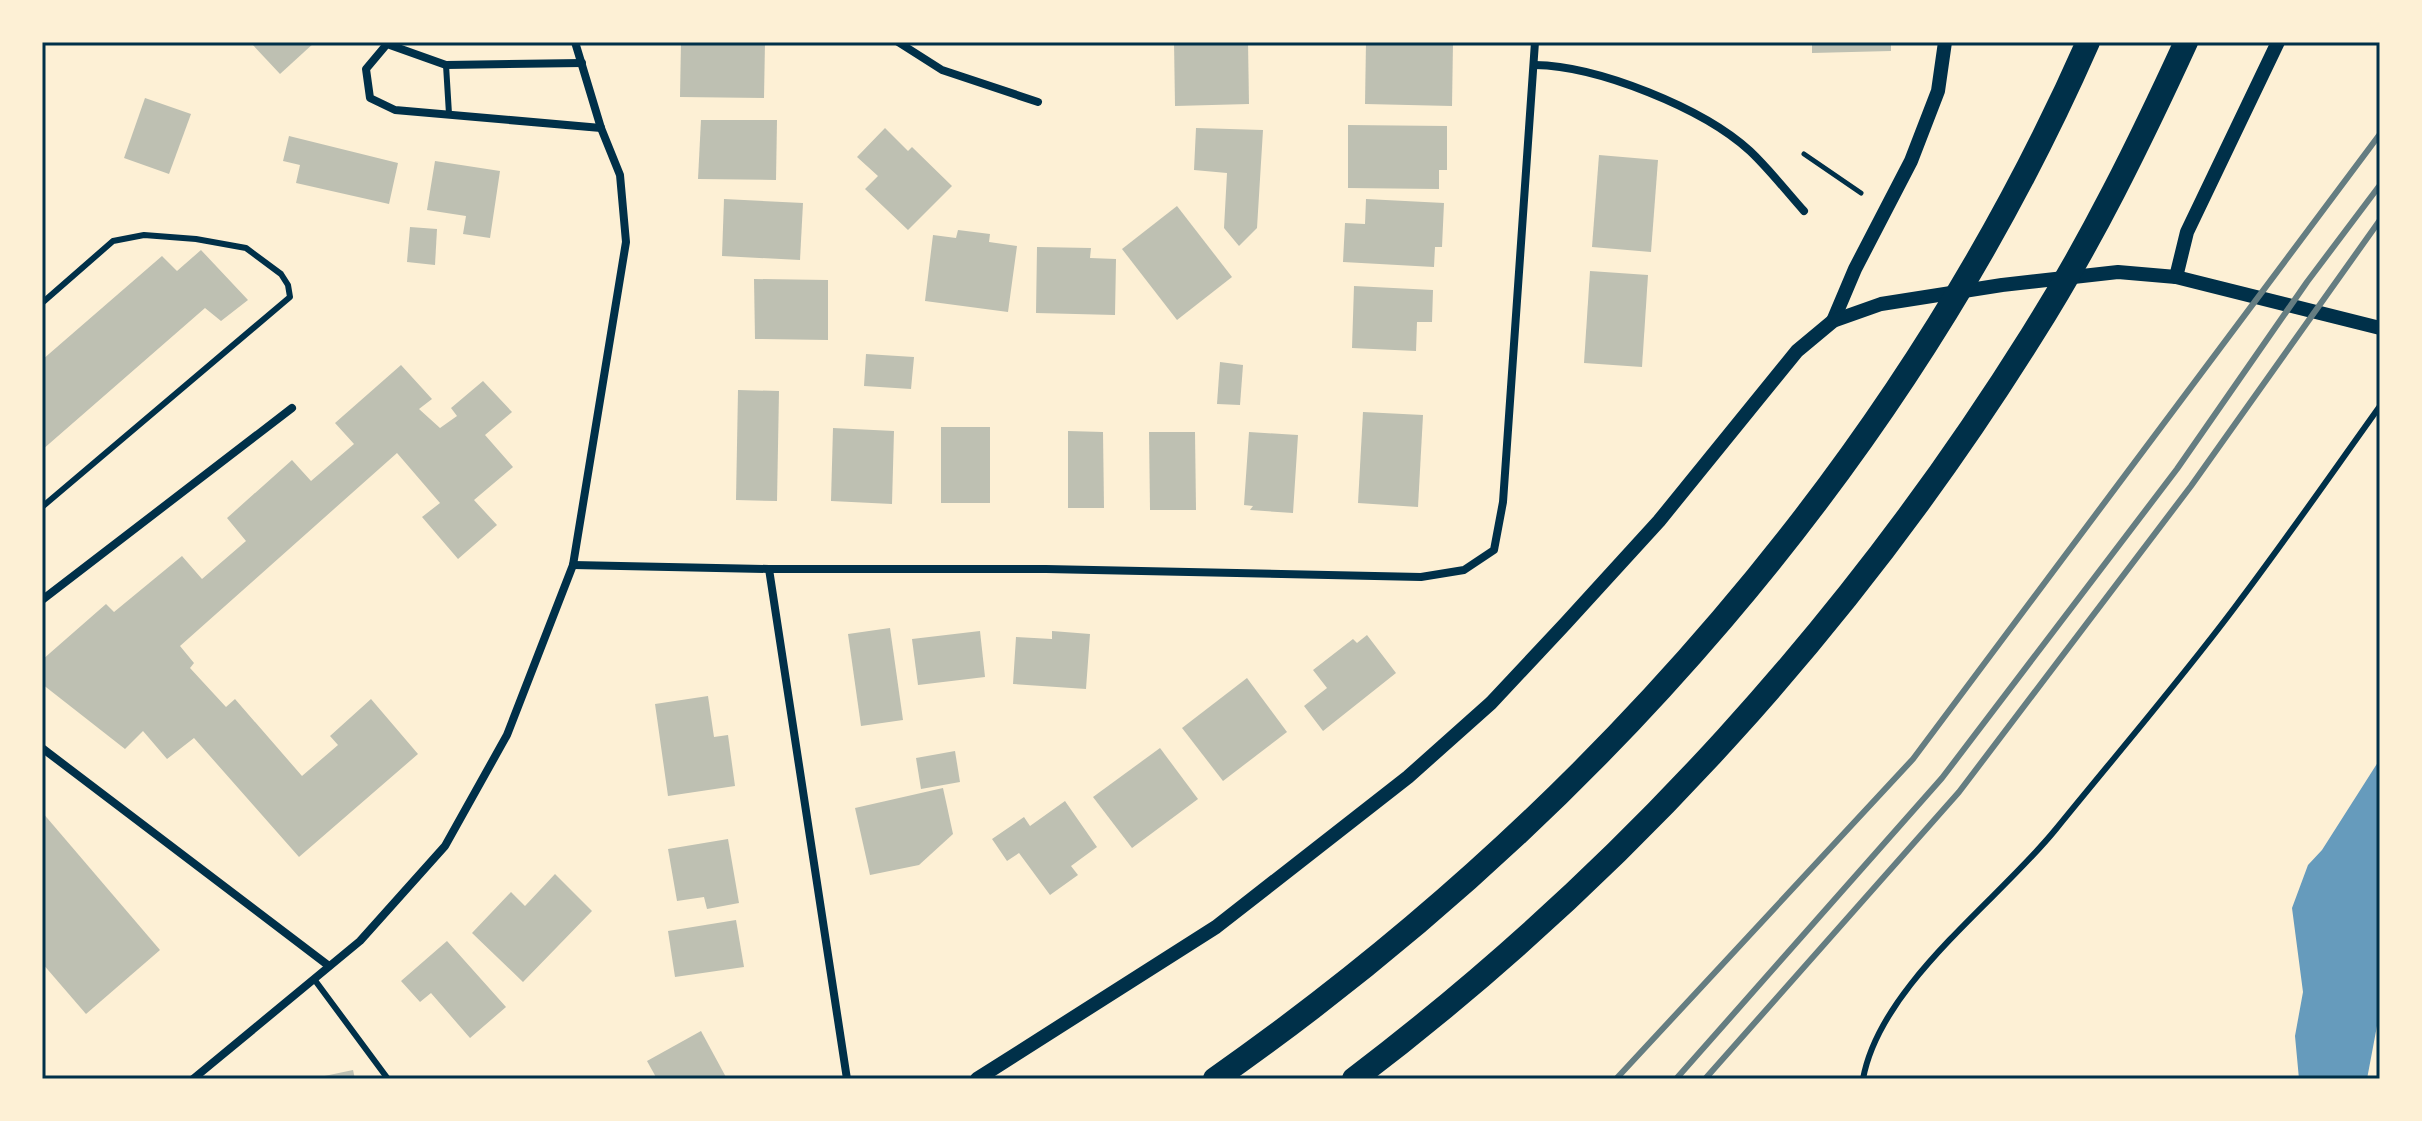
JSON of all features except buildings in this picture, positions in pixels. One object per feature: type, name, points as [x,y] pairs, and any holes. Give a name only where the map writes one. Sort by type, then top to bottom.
[{"type":"highway","points":[[1215,1079],[1353,975],[1507,842],[1606,747],[1743,594],[1851,455],[1941,320],[2042,142],[2088,42]]},
{"type":"highway","points":[[1354,1079],[1496,963],[1611,858],[1708,759],[1834,614],[1917,506],[2033,333],[2111,196],[2186,42]]},
{"type":"street","points":[[193,1079],[360,941],[445,846],[507,735],[573,565],[626,242],[620,175],[601,128],[575,42]]},
{"type":"street","points":[[898,42],[942,70],[1038,102]]},
{"type":"street","points":[[573,565],[1046,569],[1421,577],[1464,570],[1494,550],[1503,502],[1535,42]]},
{"type":"street","points":[[1833,321],[1855,269],[1911,161],[1938,91],[1945,42]]},
{"type":"street","points":[[2176,277],[2187,232],[2278,42]]},
{"type":"street","points":[[582,63],[446,65],[387,44],[366,69],[370,98],[395,110],[601,128]]},
{"type":"street","points":[[1535,65],[1563,65],[1652,94],[1702,119],[1750,151],[1804,211]]},
{"type":"street","points":[[977,1079],[1216,927],[1408,777],[1491,703],[1565,624],[1659,521],[1797,351],[1833,321],[1881,304],[2002,285],[2118,272],[2176,277],[2223,287],[2380,328]]},
{"type":"street","points":[[42,600],[292,408]]},
{"type":"street","points":[[769,569],[847,1079]]},
{"type":"street","points":[[42,748],[329,966]]},
{"type":"lane","points":[[446,65],[449,114]]},
{"type":"lane","points":[[42,303],[113,241],[144,235],[196,239],[246,248],[281,274],[288,285],[290,297],[42,507]]},
{"type":"lane","points":[[1863,1079],[1866,1059],[1882,1025],[1907,991],[2053,833],[2235,608],[2380,406]]},
{"type":"lane","points":[[314,979],[388,1079]]},
{"type":"path","points":[[1804,154],[1861,193]]},
{"type":"water","points":[[2380,759],[2380,1010],[2367,1079],[2299,1079],[2295,1036],[2303,992],[2292,908],[2308,865],[2322,850]]},
{"type":"railway","points":[[1616,1079],[1913,759],[2380,134]]},
{"type":"railway","points":[[1676,1079],[1942,778],[2177,469],[2307,282],[2380,185]]},
{"type":"railway","points":[[1705,1079],[1959,792],[2191,486],[2380,220]]}]
